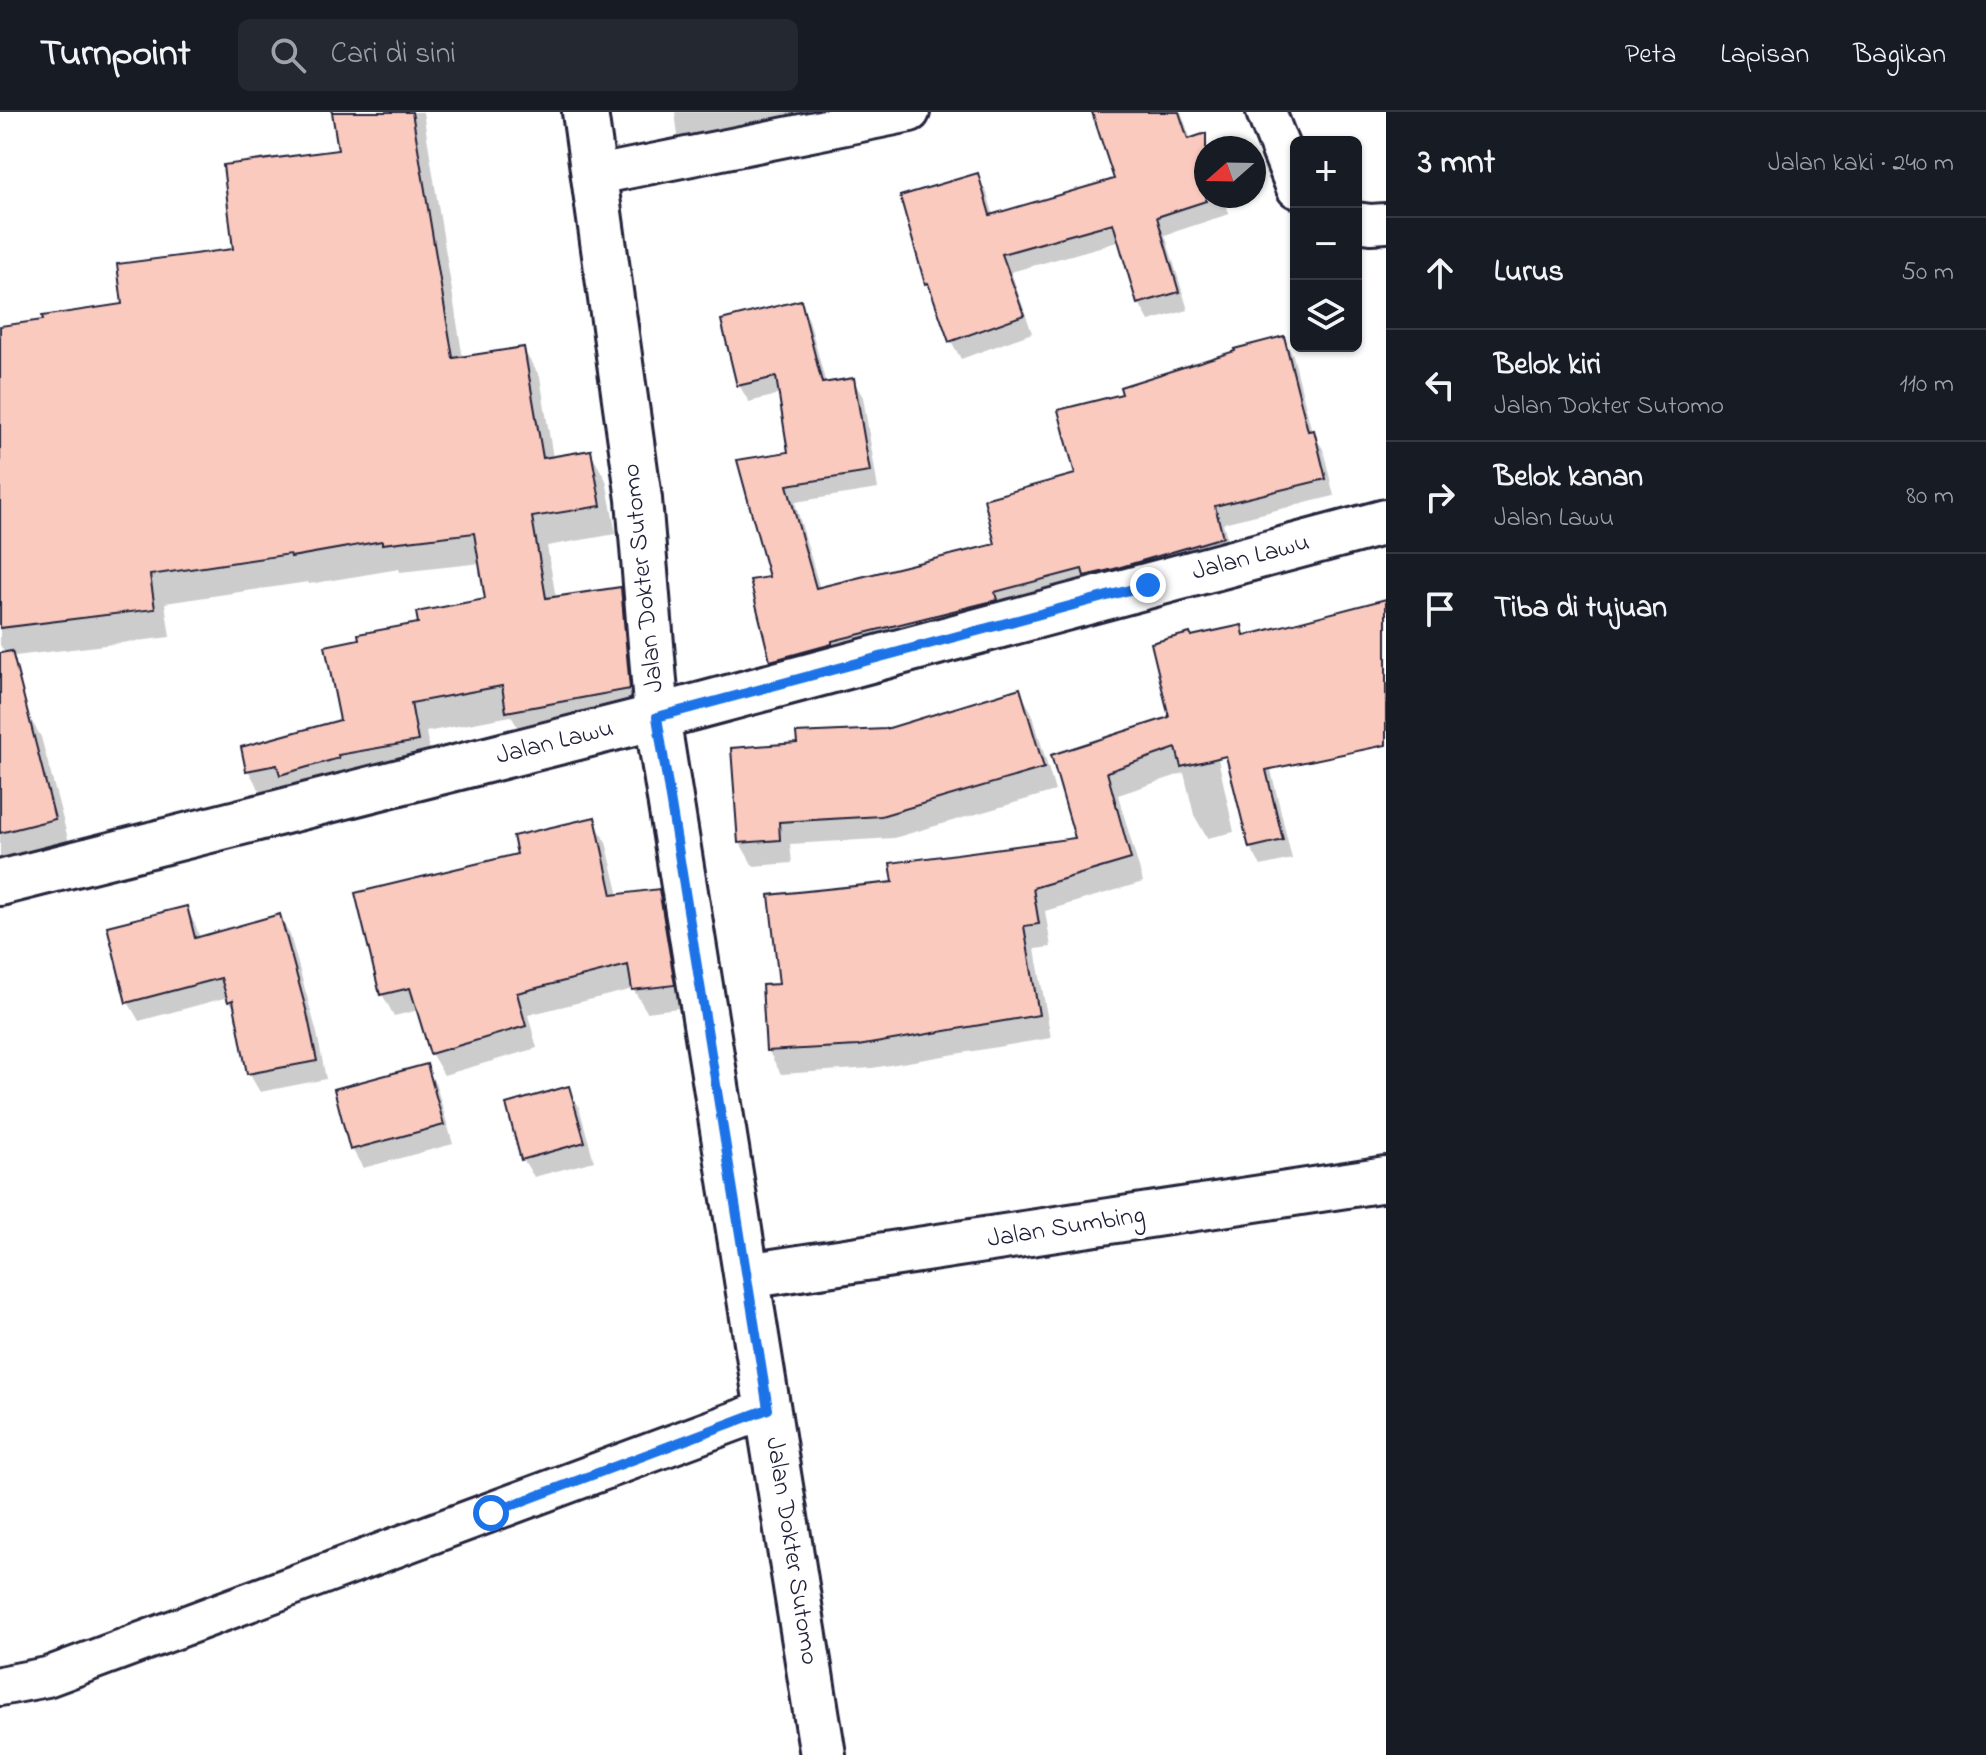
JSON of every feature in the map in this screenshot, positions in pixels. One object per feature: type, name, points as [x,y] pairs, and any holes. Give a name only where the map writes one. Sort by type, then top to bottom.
[{"type":"main road","name":"Jalan Dokter Sutomo","points":[[585,112],[639,499],[657,717],[823,1755]]},
{"type":"main road","name":"Jalan Lawu","points":[[0,883],[657,717],[1386,522]]},
{"type":"main road","name":"Jalan Sumbing","points":[[747,1276],[1386,1179]]},
{"type":"street","points":[[592,176],[910,112]]},
{"type":"street","points":[[1266,112],[1290,173]]},
{"type":"street","points":[[1362,223],[1386,223]]},
{"type":"street","points":[[0,1686],[47,1677],[768,1409]]},
{"type":"building","points":[[332,112],[412,112],[453,358],[524,347],[543,458],[591,450],[601,506],[532,517],[546,598],[621,587],[630,689],[506,712],[502,686],[411,703],[418,741],[338,755],[339,758],[280,775],[277,765],[246,771],[241,747],[340,720],[325,646],[359,639],[358,634],[418,623],[416,612],[485,599],[474,533],[382,544],[382,541],[291,557],[290,554],[150,575],[155,609],[0,628],[0,326],[122,304],[117,264],[233,249],[223,165],[338,150]]},
{"type":"building","points":[[1092,112],[1179,112],[1188,139],[1194,137],[1194,205],[1157,217],[1179,292],[1137,304],[1113,223],[1002,254],[1024,315],[949,342],[928,283],[925,284],[900,196],[978,173],[990,215],[1114,179]]},
{"type":"building","points":[[801,300],[822,383],[854,378],[870,472],[787,485],[816,588],[995,544],[984,499],[1075,474],[1058,410],[1122,394],[1120,387],[1234,349],[1284,336],[1308,431],[1314,430],[1326,479],[1215,506],[1223,537],[1114,569],[1084,576],[1082,569],[995,592],[997,600],[832,641],[832,644],[770,661],[750,580],[769,577],[737,460],[788,452],[776,377],[737,386],[721,320]]},
{"type":"building","points":[[1386,599],[1386,745],[1266,770],[1283,840],[1249,848],[1226,756],[1181,767],[1176,748],[1107,772],[1131,859],[1033,888],[1039,924],[1024,926],[1039,1015],[858,1046],[766,1051],[762,985],[779,984],[769,895],[893,882],[890,863],[1075,838],[1051,755],[1169,717],[1151,643],[1242,625],[1244,636]]},
{"type":"building","points":[[12,651],[55,819],[0,833],[0,653]]},
{"type":"building","points":[[1020,688],[1044,768],[881,816],[779,822],[780,840],[738,843],[731,748],[797,743],[796,733],[886,729]]},
{"type":"building","points":[[595,817],[612,895],[659,889],[675,985],[632,990],[628,965],[517,993],[526,1026],[430,1054],[410,988],[380,995],[355,893],[517,854],[513,836]]},
{"type":"building","points":[[187,906],[195,938],[280,914],[317,1061],[247,1074],[233,1000],[228,1002],[221,978],[126,1003],[107,926]]},
{"type":"building","points":[[427,1064],[444,1125],[350,1150],[334,1089]]},
{"type":"building","points":[[569,1086],[585,1142],[521,1160],[506,1104]]},
{"type":"route","points":[[491,1513],[768,1409],[657,717],[1148,585]]}]
